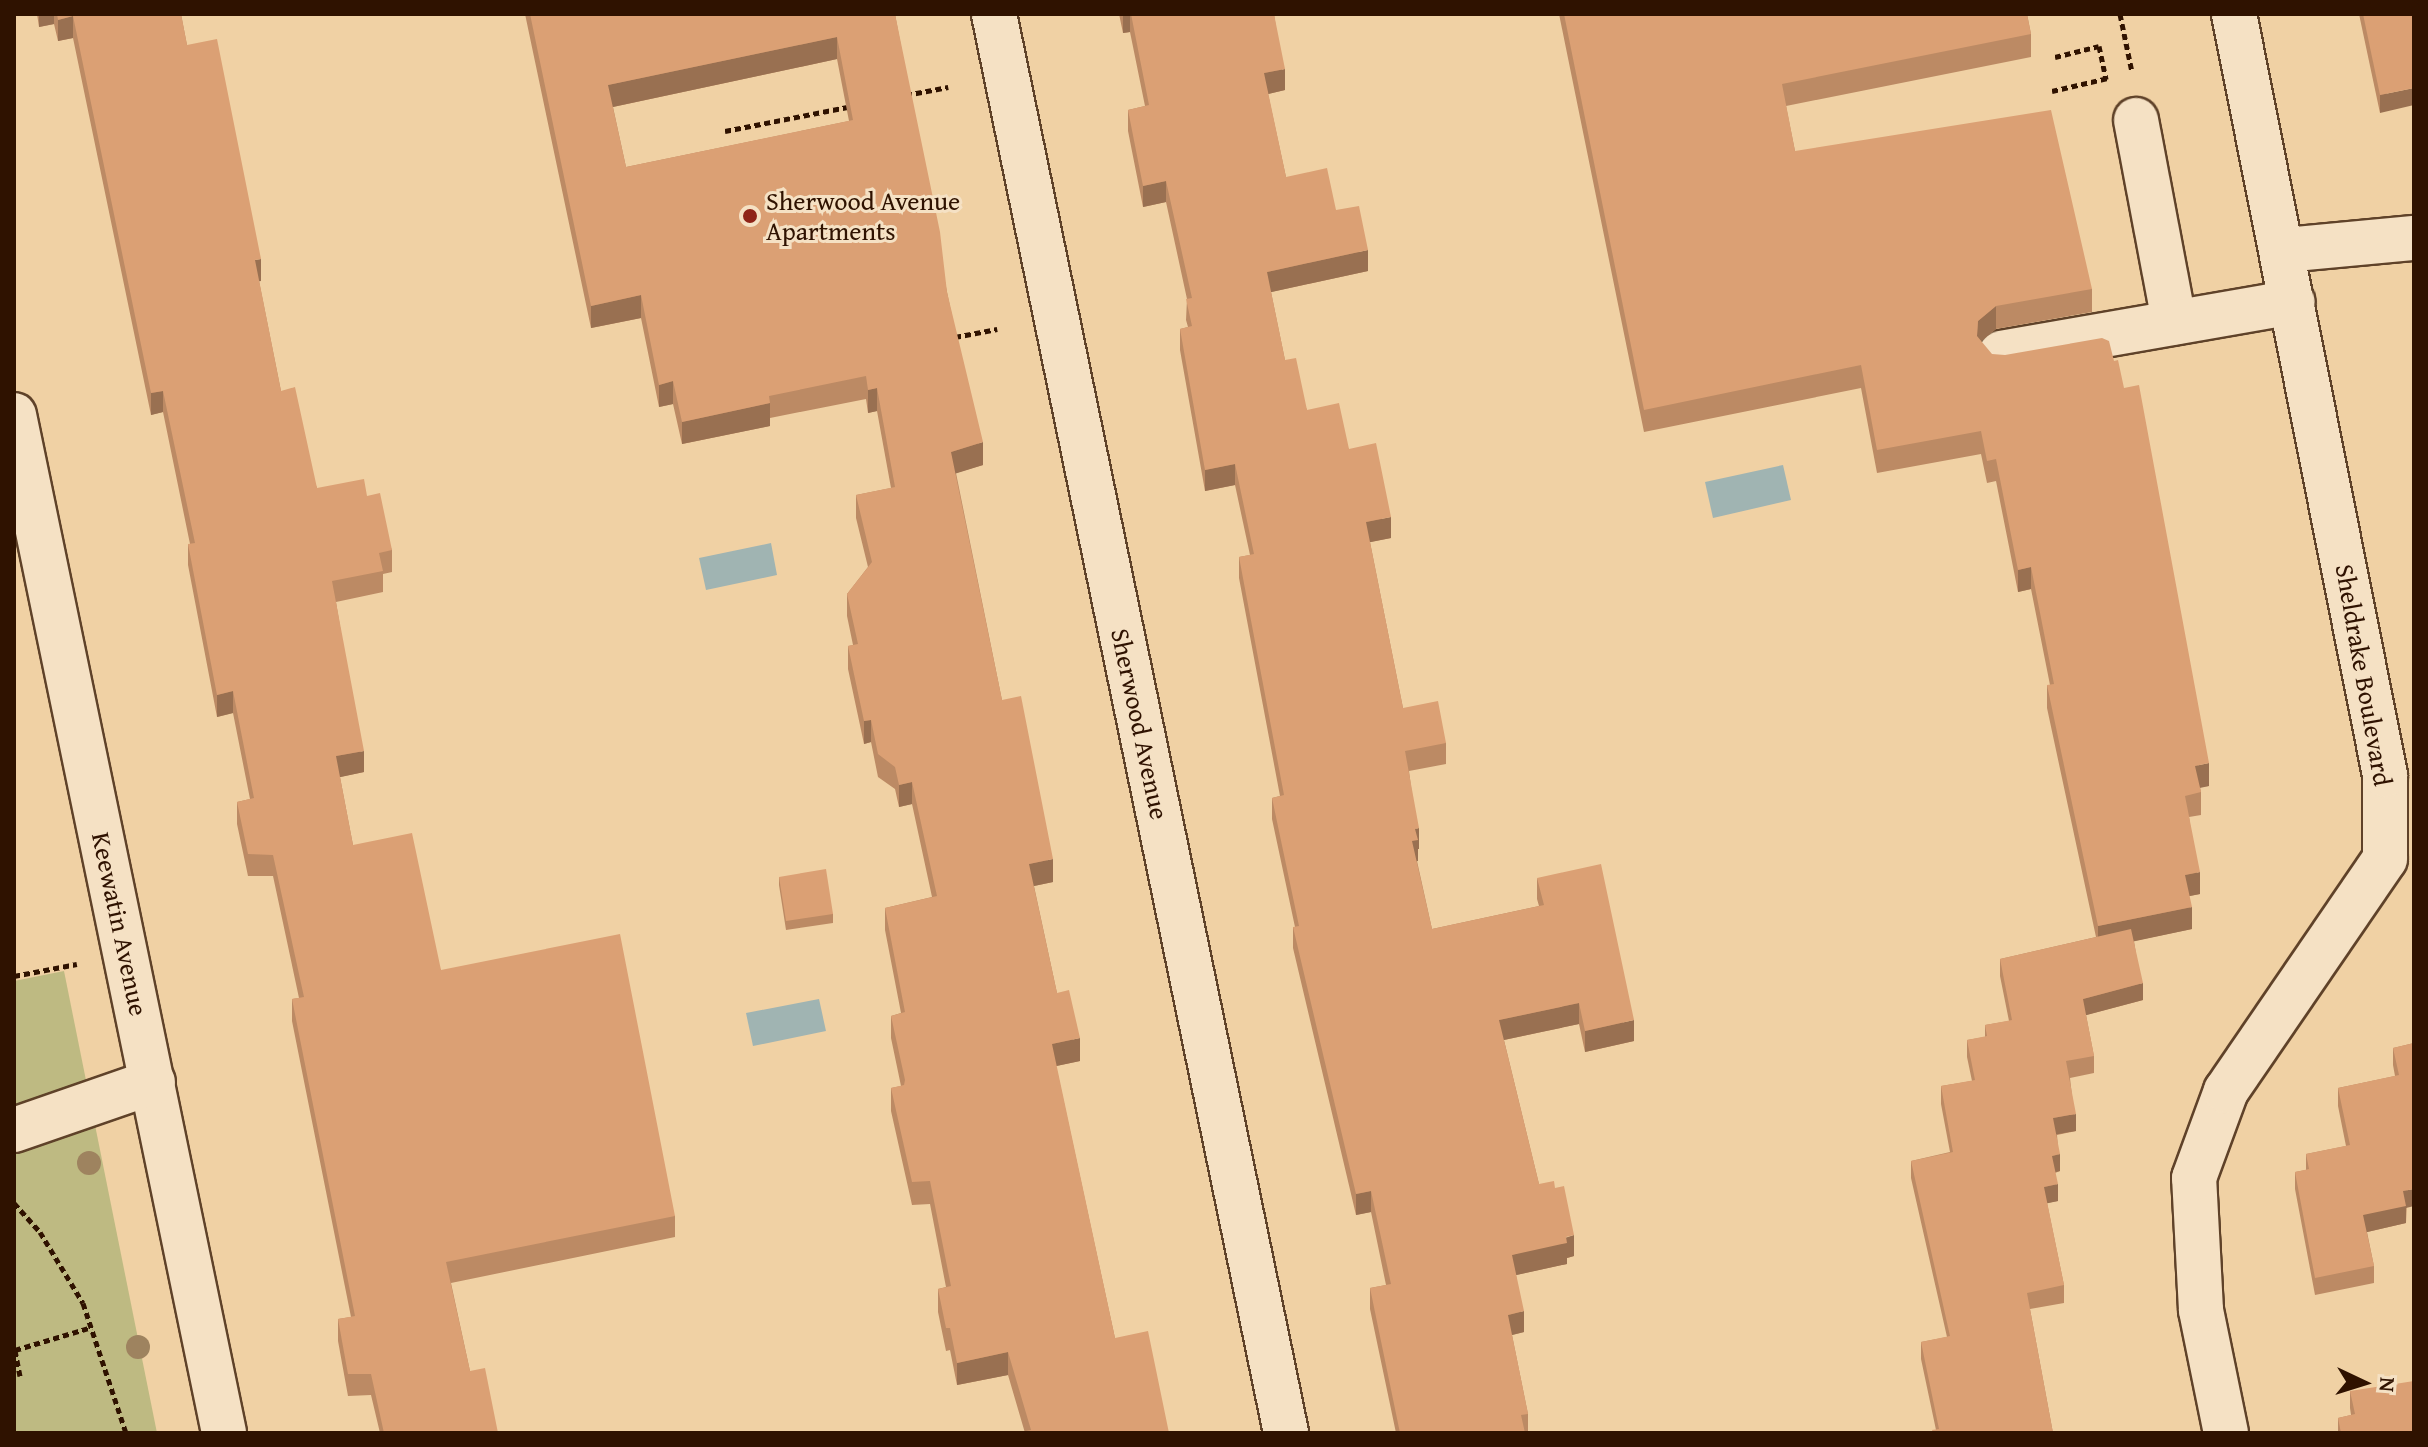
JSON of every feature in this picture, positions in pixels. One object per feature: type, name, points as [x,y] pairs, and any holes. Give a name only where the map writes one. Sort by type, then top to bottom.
[{"type":"street","name":"Sherwood Avenue","points":[[994,14],[1286,1433]]},
{"type":"street","name":"Sheldrake Boulevard","points":[[2226,1433],[2201,1310],[2194,1178],[2226,1091],[2399,861],[2284,250],[2234,14]]},
{"type":"street","points":[[2136,120],[2174,322]]},
{"type":"street","points":[[2284,250],[2414,238]]},
{"type":"street","points":[[2001,353],[2293,302]]},
{"type":"street","name":"Keewatin Avenue","points":[[14,415],[224,1433]]},
{"type":"street","points":[[14,1130],[153,1082]]},
{"type":"path","points":[[2120,14],[2139,104],[2136,120]]},
{"type":"path","points":[[2055,57],[2099,46],[2106,79]]},
{"type":"path","points":[[2052,91],[2132,72]]},
{"type":"path","points":[[903,96],[948,87]]},
{"type":"path","points":[[725,131],[859,105]]},
{"type":"path","points":[[945,339],[997,329]]},
{"type":"path","points":[[14,976],[82,963]]},
{"type":"path","points":[[14,1203],[40,1232],[92,1327],[126,1433]]},
{"type":"path","points":[[20,1376],[15,1350],[92,1327]]},
{"type":"shaded area","points":[[1783,465],[1791,500],[1713,518],[1705,482]]},
{"type":"shaded area","points":[[771,543],[777,575],[706,590],[699,558]]},
{"type":"shaded area","points":[[64,971],[157,1433],[14,1433],[14,981]]},
{"type":"shaded area","points":[[819,999],[826,1031],[753,1046],[746,1013]]},
{"type":"building","points":[[57,14],[181,14],[187,45],[217,39],[261,259],[255,260],[281,391],[295,387],[317,488],[364,479],[367,496],[380,493],[392,550],[379,553],[383,571],[332,581],[364,751],[336,756],[353,845],[412,833],[441,970],[620,934],[675,1216],[446,1262],[470,1371],[485,1368],[498,1433],[384,1433],[371,1374],[348,1374],[338,1319],[355,1316],[292,999],[304,997],[273,855],[248,854],[237,802],[254,798],[233,691],[217,695],[188,544],[195,543],[163,391],[151,393],[73,16],[58,20]]},
{"type":"building","points":[[530,14],[895,14],[940,232],[947,292],[983,442],[951,452],[1002,700],[1021,696],[1053,859],[1029,864],[1057,993],[1069,990],[1080,1038],[1052,1044],[1115,1338],[1148,1331],[1169,1433],[1026,1433],[1031,1430],[1008,1352],[957,1363],[950,1328],[946,1328],[938,1289],[951,1286],[930,1181],[912,1182],[891,1088],[904,1085],[905,1080],[891,1016],[905,1012],[885,908],[937,896],[912,782],[899,785],[895,767],[878,754],[871,720],[864,721],[848,646],[858,644],[847,594],[872,562],[856,495],[895,487],[877,388],[868,390],[866,376],[769,396],[770,403],[682,422],[673,381],[659,385],[641,295],[591,306]],"holes":[[[837,37],[853,120],[626,167],[608,85]]]},
{"type":"building","points":[[1131,14],[1274,14],[1285,69],[1264,73],[1286,177],[1327,168],[1336,210],[1359,206],[1368,250],[1267,272],[1285,360],[1296,358],[1307,410],[1339,403],[1349,449],[1376,443],[1391,517],[1366,522],[1403,708],[1438,701],[1446,743],[1405,751],[1419,828],[1415,829],[1418,840],[1412,841],[1432,929],[1544,905],[1537,878],[1601,864],[1634,1020],[1585,1031],[1579,1003],[1499,1020],[1539,1184],[1554,1181],[1555,1188],[1564,1186],[1574,1235],[1566,1237],[1567,1243],[1512,1255],[1524,1311],[1508,1315],[1528,1414],[1521,1415],[1525,1433],[1400,1433],[1370,1288],[1391,1284],[1371,1191],[1356,1194],[1293,927],[1299,926],[1272,798],[1284,795],[1239,557],[1254,554],[1235,464],[1205,470],[1180,329],[1192,326],[1186,299],[1192,298],[1166,181],[1143,186],[1128,110],[1149,105]]},
{"type":"building","points":[[1564,14],[2027,14],[2031,34],[1782,84],[1795,151],[2051,110],[2092,289],[1996,306],[1978,321],[1977,336],[1992,354],[2005,355],[2102,338],[2109,341],[2114,361],[2118,360],[2124,388],[2139,385],[2209,763],[2195,766],[2201,792],[2185,796],[2200,872],[2185,875],[2192,907],[2098,926],[2047,685],[2054,684],[2031,567],[2018,570],[1996,459],[1987,461],[1981,431],[1877,450],[1861,365],[1644,410]]},
{"type":"building","points":[[2363,14],[2414,14],[2414,88],[2380,95]]},
{"type":"building","points":[[826,869],[833,914],[786,921],[779,877]]},
{"type":"building","points":[[2131,929],[2143,983],[2083,999],[2094,1056],[2066,1061],[2076,1114],[2053,1118],[2060,1154],[2052,1156],[2058,1184],[2044,1187],[2064,1285],[2027,1293],[2053,1433],[1933,1433],[1932,1430],[1939,1429],[1921,1342],[1950,1336],[1911,1161],[1953,1152],[1941,1086],[1975,1080],[1967,1040],[1987,1036],[1985,1025],[2012,1020],[2000,959]]},
{"type":"building","points":[[2414,1043],[2414,1189],[2403,1191],[2406,1206],[2363,1215],[2374,1266],[2315,1278],[2295,1172],[2309,1169],[2306,1154],[2350,1145],[2338,1088],[2399,1075],[2393,1048]]},
{"type":"building","points":[[2414,1381],[2414,1433],[2341,1433],[2338,1418],[2355,1414],[2350,1391]]},
{"type":"place","name":"Sherwood Avenue Apartments","points":[[750,216]]}]
